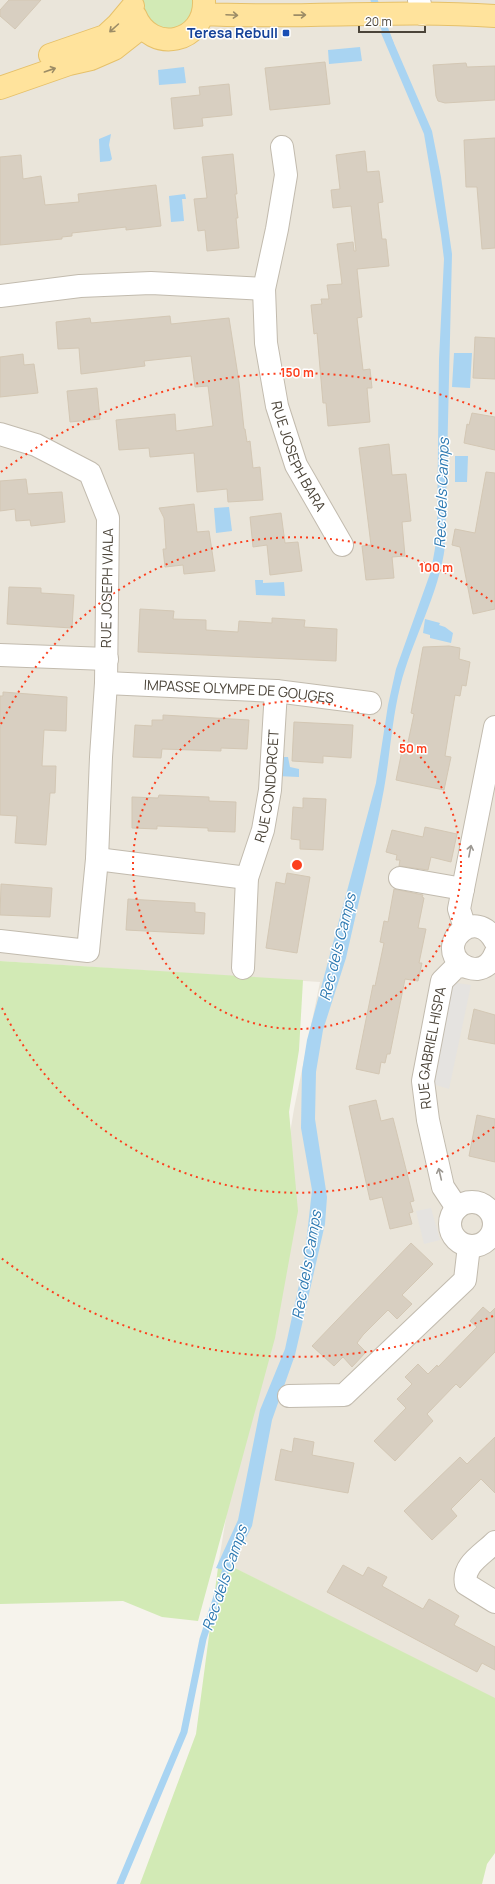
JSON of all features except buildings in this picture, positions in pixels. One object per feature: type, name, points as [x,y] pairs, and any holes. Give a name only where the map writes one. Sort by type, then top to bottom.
[{"type":"main road","points":[[134,3],[138,21],[142,27],[158,38],[176,39],[193,30],[199,23],[204,7],[248,16],[399,14],[420,7],[495,16]]},
{"type":"main road","points":[[0,72],[105,36],[118,24],[134,3]]},
{"type":"main road","points":[[0,88],[25,78],[91,58],[114,49],[142,27]]},
{"type":"street","name":"RUE JOSEPH BARA","points":[[282,147],[286,175],[277,229],[264,289],[266,343],[277,406],[296,465],[342,545]]},
{"type":"street","points":[[0,296],[80,286],[151,283],[264,289]]},
{"type":"street","name":"RUE JOSEPH VIALA","points":[[0,434],[36,445],[90,473],[108,518],[106,683],[101,757],[97,859]]},
{"type":"street","points":[[0,655],[106,659]]},
{"type":"street","name":"IMPASSE OLYMPE DE GOUGES","points":[[106,683],[276,691],[370,703]]},
{"type":"street","name":"RUE CONDORCET","points":[[242,968],[248,878],[263,830],[270,790],[276,691]]},
{"type":"street","points":[[465,928],[459,909],[495,727]]},
{"type":"street","points":[[0,941],[88,951],[97,859],[248,878]]},
{"type":"street","points":[[400,878],[463,889]]},
{"type":"street","points":[[474,926],[484,928],[491,933],[494,954],[487,966],[479,969],[471,969],[464,966],[456,957],[453,946],[455,939],[465,928],[474,926]]},
{"type":"street","name":"RUE GABRIEL HISPA","points":[[457,1208],[443,1187],[428,1120],[423,1081],[442,981],[456,967],[464,966]]},
{"type":"street","points":[[472,1202],[480,1204],[494,1213],[493,1233],[487,1241],[479,1246],[461,1244],[451,1231],[450,1223],[457,1208],[472,1202]]},
{"type":"street","points":[[290,1396],[344,1395],[465,1280],[469,1246]]},
{"type":"street","points":[[495,1542],[467,1568],[464,1576],[466,1584],[495,1602]]},
{"type":"shaded area","points":[[0,0],[495,0],[495,1700],[219,1560],[294,1109],[320,982],[0,961]]},
{"type":"shaded area","points":[[442,981],[471,985],[449,1089],[423,1081]]},
{"type":"shaded area","points":[[431,1208],[440,1240],[424,1244],[416,1211]]},
{"type":"green space","points":[[142,0],[194,0],[193,15],[181,28],[156,28],[142,7]]},
{"type":"green space","points":[[0,961],[303,980],[299,1050],[289,1112],[298,1211],[275,1338],[198,1621],[162,1617],[123,1601],[0,1604]]},
{"type":"green space","points":[[219,1560],[495,1698],[495,1853],[487,1864],[482,1884],[140,1884],[196,1734]]},
{"type":"water","points":[[381,33],[390,34],[432,131],[441,177],[452,254],[445,546],[437,582],[405,669],[400,687],[384,789],[373,844],[346,958],[323,1030],[316,1072],[315,1119],[327,1197],[325,1224],[295,1355],[272,1420],[252,1526],[230,1569],[224,1570],[216,1568],[238,1520],[260,1410],[285,1349],[304,1262],[312,1190],[301,1128],[302,1071],[307,1040],[376,783],[388,705],[396,669],[431,571],[437,537],[439,359],[444,259],[424,134]]},
{"type":"water","points":[[360,47],[362,61],[329,64],[328,50]]},
{"type":"water","points":[[184,67],[186,83],[159,85],[158,70]]},
{"type":"water","points":[[111,134],[109,145],[112,159],[110,161],[100,162],[99,139]]},
{"type":"water","points":[[185,194],[186,199],[182,199],[184,221],[171,222],[169,196]]},
{"type":"water","points":[[454,353],[472,353],[470,388],[452,387]]},
{"type":"water","points":[[455,456],[468,456],[467,482],[455,482]]},
{"type":"water","points":[[229,507],[232,531],[216,533],[214,508]]},
{"type":"water","points":[[255,580],[263,580],[263,583],[284,582],[285,596],[256,595]]},
{"type":"water","points":[[425,619],[440,623],[439,625],[445,627],[453,633],[451,643],[430,638],[430,635],[423,633]]},
{"type":"water","points":[[277,757],[288,757],[290,767],[299,769],[299,777],[277,776]]},
{"type":"waterway","name":"Rec dels Camps","points":[[374,0],[390,43]]},
{"type":"waterway","name":"Rec dels Camps","points":[[120,1884],[184,1732],[203,1639],[228,1563]]},
{"type":"place","name":"Teresa Rebull","points":[[286,33]]}]
